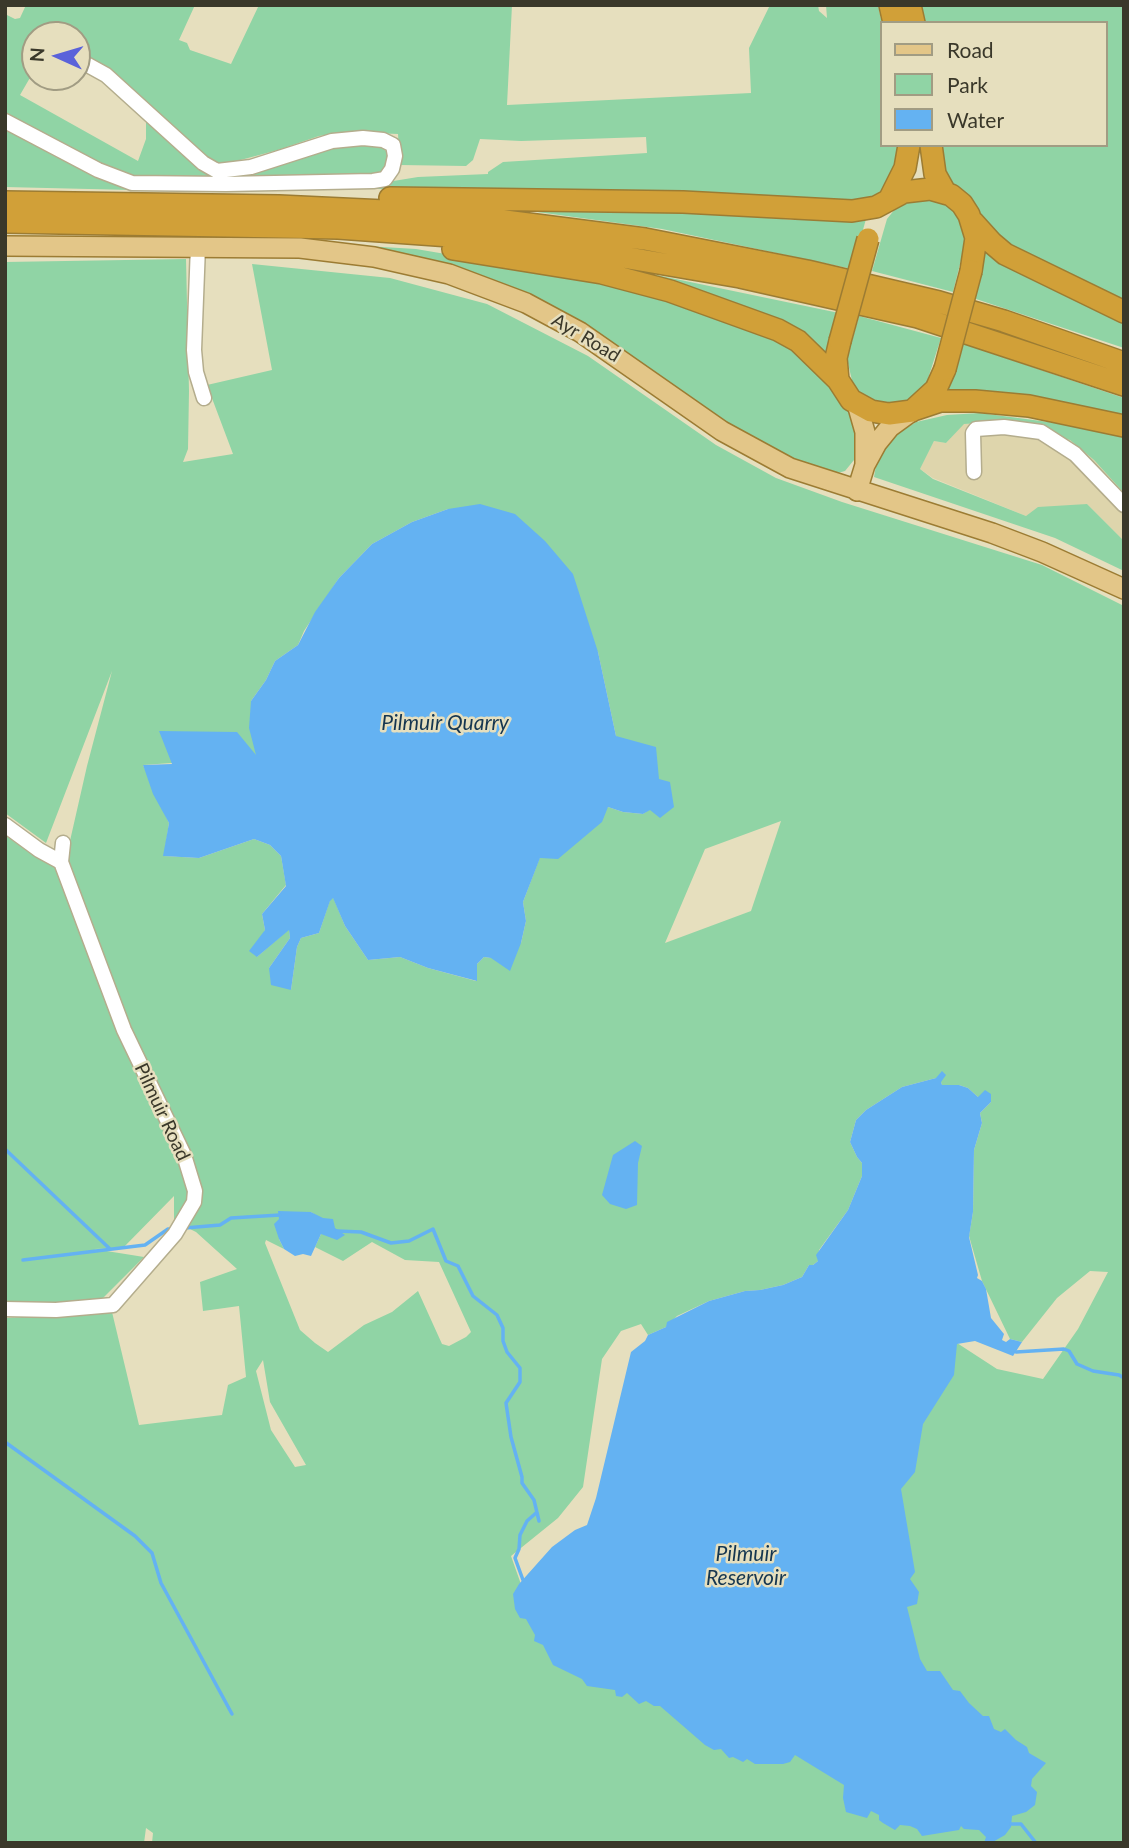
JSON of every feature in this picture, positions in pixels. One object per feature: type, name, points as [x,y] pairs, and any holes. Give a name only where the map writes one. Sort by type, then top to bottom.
[{"type":"highway","points":[[909,147],[905,169],[875,217],[840,341],[836,358],[838,380],[843,391],[857,404],[881,413],[897,414],[940,401],[975,401],[1029,406],[1124,426]]},
{"type":"highway","points":[[931,147],[935,174],[945,192],[962,204],[973,222],[992,243],[1006,254],[1124,312]]},
{"type":"highway","points":[[160,204],[326,198],[532,198],[683,202],[852,211],[866,209],[904,192],[920,189],[945,192]]},
{"type":"highway","points":[[5,202],[278,206],[448,215],[645,239],[807,271],[939,302],[1124,363]]},
{"type":"highway","points":[[5,222],[338,228],[564,247],[740,277],[918,317],[1124,385]]},
{"type":"highway","points":[[914,410],[936,389],[945,369],[971,271],[976,238],[973,222]]},
{"type":"highway","points":[[5,231],[299,236],[445,248],[550,263],[670,291],[778,330],[798,341],[838,380]]},
{"type":"main road","name":"Ayr Road","points":[[5,246],[300,248],[403,262],[472,282],[526,303],[580,331],[722,431],[790,468],[1042,552],[1124,589]]},
{"type":"main road","points":[[857,404],[865,432],[865,466]]},
{"type":"main road","points":[[857,491],[865,466],[883,435],[914,410]]},
{"type":"street","points":[[5,121],[98,170],[132,183],[373,181],[385,178],[393,169],[393,145],[383,140],[363,138],[332,141],[251,167],[217,172],[203,163],[115,82],[91,67]]},
{"type":"street","points":[[198,246],[194,350],[196,372],[204,398]]},
{"type":"street","points":[[974,472],[973,433],[976,429],[1004,427],[1041,432],[1075,454],[1124,505]]},
{"type":"street","points":[[5,825],[39,850],[61,862],[63,843]]},
{"type":"street","name":"Pilmuir Road","points":[[5,1310],[55,1310],[113,1305],[176,1234],[194,1202],[195,1191],[184,1155],[124,1030],[61,862]]},
{"type":"shaded area","points":[[997,422],[1070,440],[1094,460],[1124,493],[1124,541],[1087,504],[1026,516],[933,478],[920,469],[934,441],[946,443],[963,424]]},
{"type":"green space","points":[[26,5],[195,5],[179,40],[187,43],[190,50],[231,64],[259,5],[512,5],[507,105],[751,93],[749,48],[770,5],[818,5],[819,11],[827,18],[826,5],[878,5],[881,21],[880,147],[899,147],[899,155],[884,191],[874,200],[850,204],[619,192],[5,187],[5,127],[54,156],[98,177],[125,186],[143,188],[375,184],[418,177],[488,174],[503,162],[647,153],[646,137],[521,141],[480,139],[473,160],[466,166],[400,165],[398,134],[345,132],[319,136],[218,166],[210,164],[105,69],[91,62],[91,21],[21,21],[22,91],[20,95],[138,161],[146,139],[146,114],[198,165],[218,177],[364,142],[381,146],[386,151],[388,161],[383,171],[371,177],[224,180],[131,175],[102,165],[5,112],[5,14],[15,19],[20,18]]},
{"type":"green space","points":[[920,5],[1124,5],[1124,305],[997,244],[950,182],[944,168],[941,147],[1108,147],[1108,21],[923,21]]},
{"type":"green space","points":[[911,198],[945,200],[968,233],[953,292],[872,271],[887,219],[899,204]]},
{"type":"green space","points":[[493,206],[692,212],[795,220],[866,219],[852,269],[662,229]]},
{"type":"green space","points":[[349,245],[416,249],[552,272],[644,293],[782,343],[802,357],[832,386],[850,413],[855,425],[854,460],[845,471],[827,476],[730,430],[602,339]]},
{"type":"green space","points":[[983,248],[1124,321],[1124,348],[973,298]]},
{"type":"green space","points":[[186,259],[189,391],[188,449],[183,462],[233,454],[207,385],[272,370],[252,264],[390,278],[487,304],[588,356],[716,445],[776,478],[842,502],[1042,565],[1124,606],[1124,1843],[152,1843],[153,1833],[146,1828],[144,1843],[5,1843],[5,1318],[112,1312],[139,1425],[222,1415],[228,1385],[246,1377],[239,1306],[203,1311],[200,1282],[237,1269],[196,1232],[174,1221],[174,1196],[123,1248],[94,1249],[144,1257],[102,1299],[77,1303],[5,1303],[5,835],[34,856],[67,854],[112,671],[46,843],[5,813],[5,262]],"holes":[[[448,509],[598,652],[616,736],[659,779],[650,809],[643,814],[608,807],[540,857],[523,902],[526,921],[521,943],[491,958],[484,957],[477,964],[476,981],[400,957],[368,960],[345,926],[333,897],[319,933],[301,938],[297,947],[291,990],[269,968],[290,938],[289,929],[257,957],[265,930],[262,914],[286,885],[281,856],[270,845],[254,839],[199,858],[164,856],[169,823],[143,765],[257,757],[251,701],[275,661],[298,645],[304,631],[339,578],[372,544],[412,522]],[[781,821],[751,911],[665,943],[705,849]],[[936,1078],[942,1085],[968,1088],[978,1097],[991,1102],[980,1113],[982,1123],[974,1150],[973,1212],[969,1236],[982,1281],[1010,1339],[1022,1342],[1057,1298],[1090,1271],[1108,1272],[1078,1329],[1043,1379],[997,1369],[957,1343],[528,1604],[511,1556],[558,1518],[583,1487],[602,1359],[621,1331],[641,1324],[648,1335],[666,1327],[677,1316],[709,1301],[745,1291],[783,1285],[802,1277],[809,1265],[818,1261],[819,1250],[848,1210],[862,1176],[862,1163],[850,1142],[856,1120],[866,1110],[902,1087]],[[311,1212],[335,1228],[321,1234],[315,1247],[343,1261],[372,1242],[405,1260],[439,1262],[471,1332],[449,1346],[442,1344],[418,1291],[392,1312],[364,1325],[328,1352],[300,1330],[265,1243],[266,1240],[284,1249],[279,1239],[279,1219]],[[263,1360],[270,1402],[306,1465],[295,1467],[271,1430],[256,1371]]]},
{"type":"green space","points":[[618,267],[839,313],[827,359]]},
{"type":"green space","points":[[859,316],[941,338],[925,388],[914,398],[896,405],[864,399],[854,389],[847,359]]},
{"type":"green space","points":[[961,343],[1124,398],[1124,418],[943,394]]},
{"type":"green space","points":[[980,413],[1102,429],[1124,437],[1124,493],[1094,460],[1070,440],[997,422],[964,424],[946,443],[934,441],[920,469],[933,479],[1026,516],[1038,507],[1087,504],[1124,541],[1124,571],[1055,538],[874,477],[878,453],[892,437],[916,422],[947,415]]},
{"type":"water","name":"Pilmuir Quarry","points":[[480,504],[515,514],[545,541],[573,574],[598,652],[616,736],[656,747],[659,779],[670,782],[674,807],[660,818],[650,810],[643,814],[608,807],[602,822],[558,859],[540,858],[523,902],[526,921],[510,971],[491,958],[484,957],[477,964],[477,981],[428,968],[400,957],[368,960],[345,926],[333,898],[319,933],[301,938],[297,947],[291,990],[271,985],[269,968],[290,938],[289,930],[257,957],[249,951],[265,930],[262,914],[286,886],[281,856],[270,845],[254,839],[199,858],[163,856],[169,823],[153,794],[143,765],[172,764],[159,731],[237,732],[256,755],[249,728],[251,701],[275,661],[298,645],[315,612],[339,578],[372,544],[412,522],[448,509]]},
{"type":"water","name":"Pilmuir Reservoir","points":[[942,1071],[946,1075],[942,1085],[968,1088],[978,1097],[985,1090],[991,1094],[991,1102],[980,1113],[982,1123],[974,1150],[973,1212],[969,1237],[977,1278],[986,1289],[991,1318],[1004,1334],[1002,1340],[1022,1342],[1013,1356],[975,1341],[957,1344],[954,1375],[923,1424],[915,1472],[901,1489],[915,1572],[910,1579],[919,1592],[917,1604],[907,1607],[920,1659],[927,1671],[940,1671],[953,1690],[960,1691],[983,1716],[989,1716],[994,1729],[1001,1732],[1005,1729],[1027,1747],[1029,1753],[1046,1763],[1032,1779],[1031,1786],[1037,1792],[1035,1805],[1026,1812],[1012,1816],[1011,1827],[1005,1835],[991,1843],[984,1843],[986,1837],[979,1830],[964,1829],[961,1826],[959,1830],[922,1836],[917,1829],[910,1826],[900,1825],[895,1830],[871,1811],[867,1818],[846,1812],[844,1785],[795,1755],[790,1762],[783,1764],[755,1764],[747,1759],[743,1762],[729,1758],[721,1749],[714,1750],[705,1745],[660,1706],[646,1701],[639,1704],[627,1693],[622,1697],[616,1696],[615,1690],[587,1686],[582,1679],[553,1665],[543,1645],[534,1641],[535,1635],[526,1619],[520,1618],[515,1609],[513,1594],[552,1547],[575,1530],[587,1525],[631,1352],[645,1341],[648,1335],[666,1327],[667,1322],[709,1301],[745,1291],[783,1285],[802,1277],[809,1265],[818,1261],[816,1255],[848,1210],[862,1176],[862,1163],[850,1142],[856,1120],[866,1110],[902,1087],[936,1078]]},
{"type":"water","points":[[635,1141],[642,1146],[638,1163],[637,1205],[626,1209],[610,1204],[602,1195],[613,1155]]},
{"type":"water","points":[[278,1211],[311,1212],[333,1219],[335,1228],[345,1235],[337,1240],[321,1234],[311,1256],[295,1256],[284,1249],[279,1239],[274,1224],[279,1219]]},
{"type":"waterway","points":[[5,1149],[110,1249]]},
{"type":"waterway","points":[[185,1228],[220,1225],[231,1218],[280,1215]]},
{"type":"waterway","points":[[23,1260],[145,1245],[168,1229],[174,1229]]},
{"type":"waterway","points":[[337,1231],[361,1232],[391,1243],[409,1241],[433,1229],[446,1261],[458,1266],[473,1296],[497,1315],[503,1328],[503,1341],[507,1352],[520,1368],[520,1382],[506,1403],[522,1483],[534,1500],[539,1521]]},
{"type":"waterway","points":[[1016,1352],[1064,1349],[1069,1351],[1077,1364],[1093,1371],[1124,1378]]},
{"type":"waterway","points":[[5,1442],[135,1536],[152,1553],[161,1583],[232,1714]]},
{"type":"waterway","points":[[523,1580],[515,1558],[520,1535],[527,1521],[536,1513]]},
{"type":"waterway","points":[[1011,1824],[1021,1824],[1036,1843]]}]
